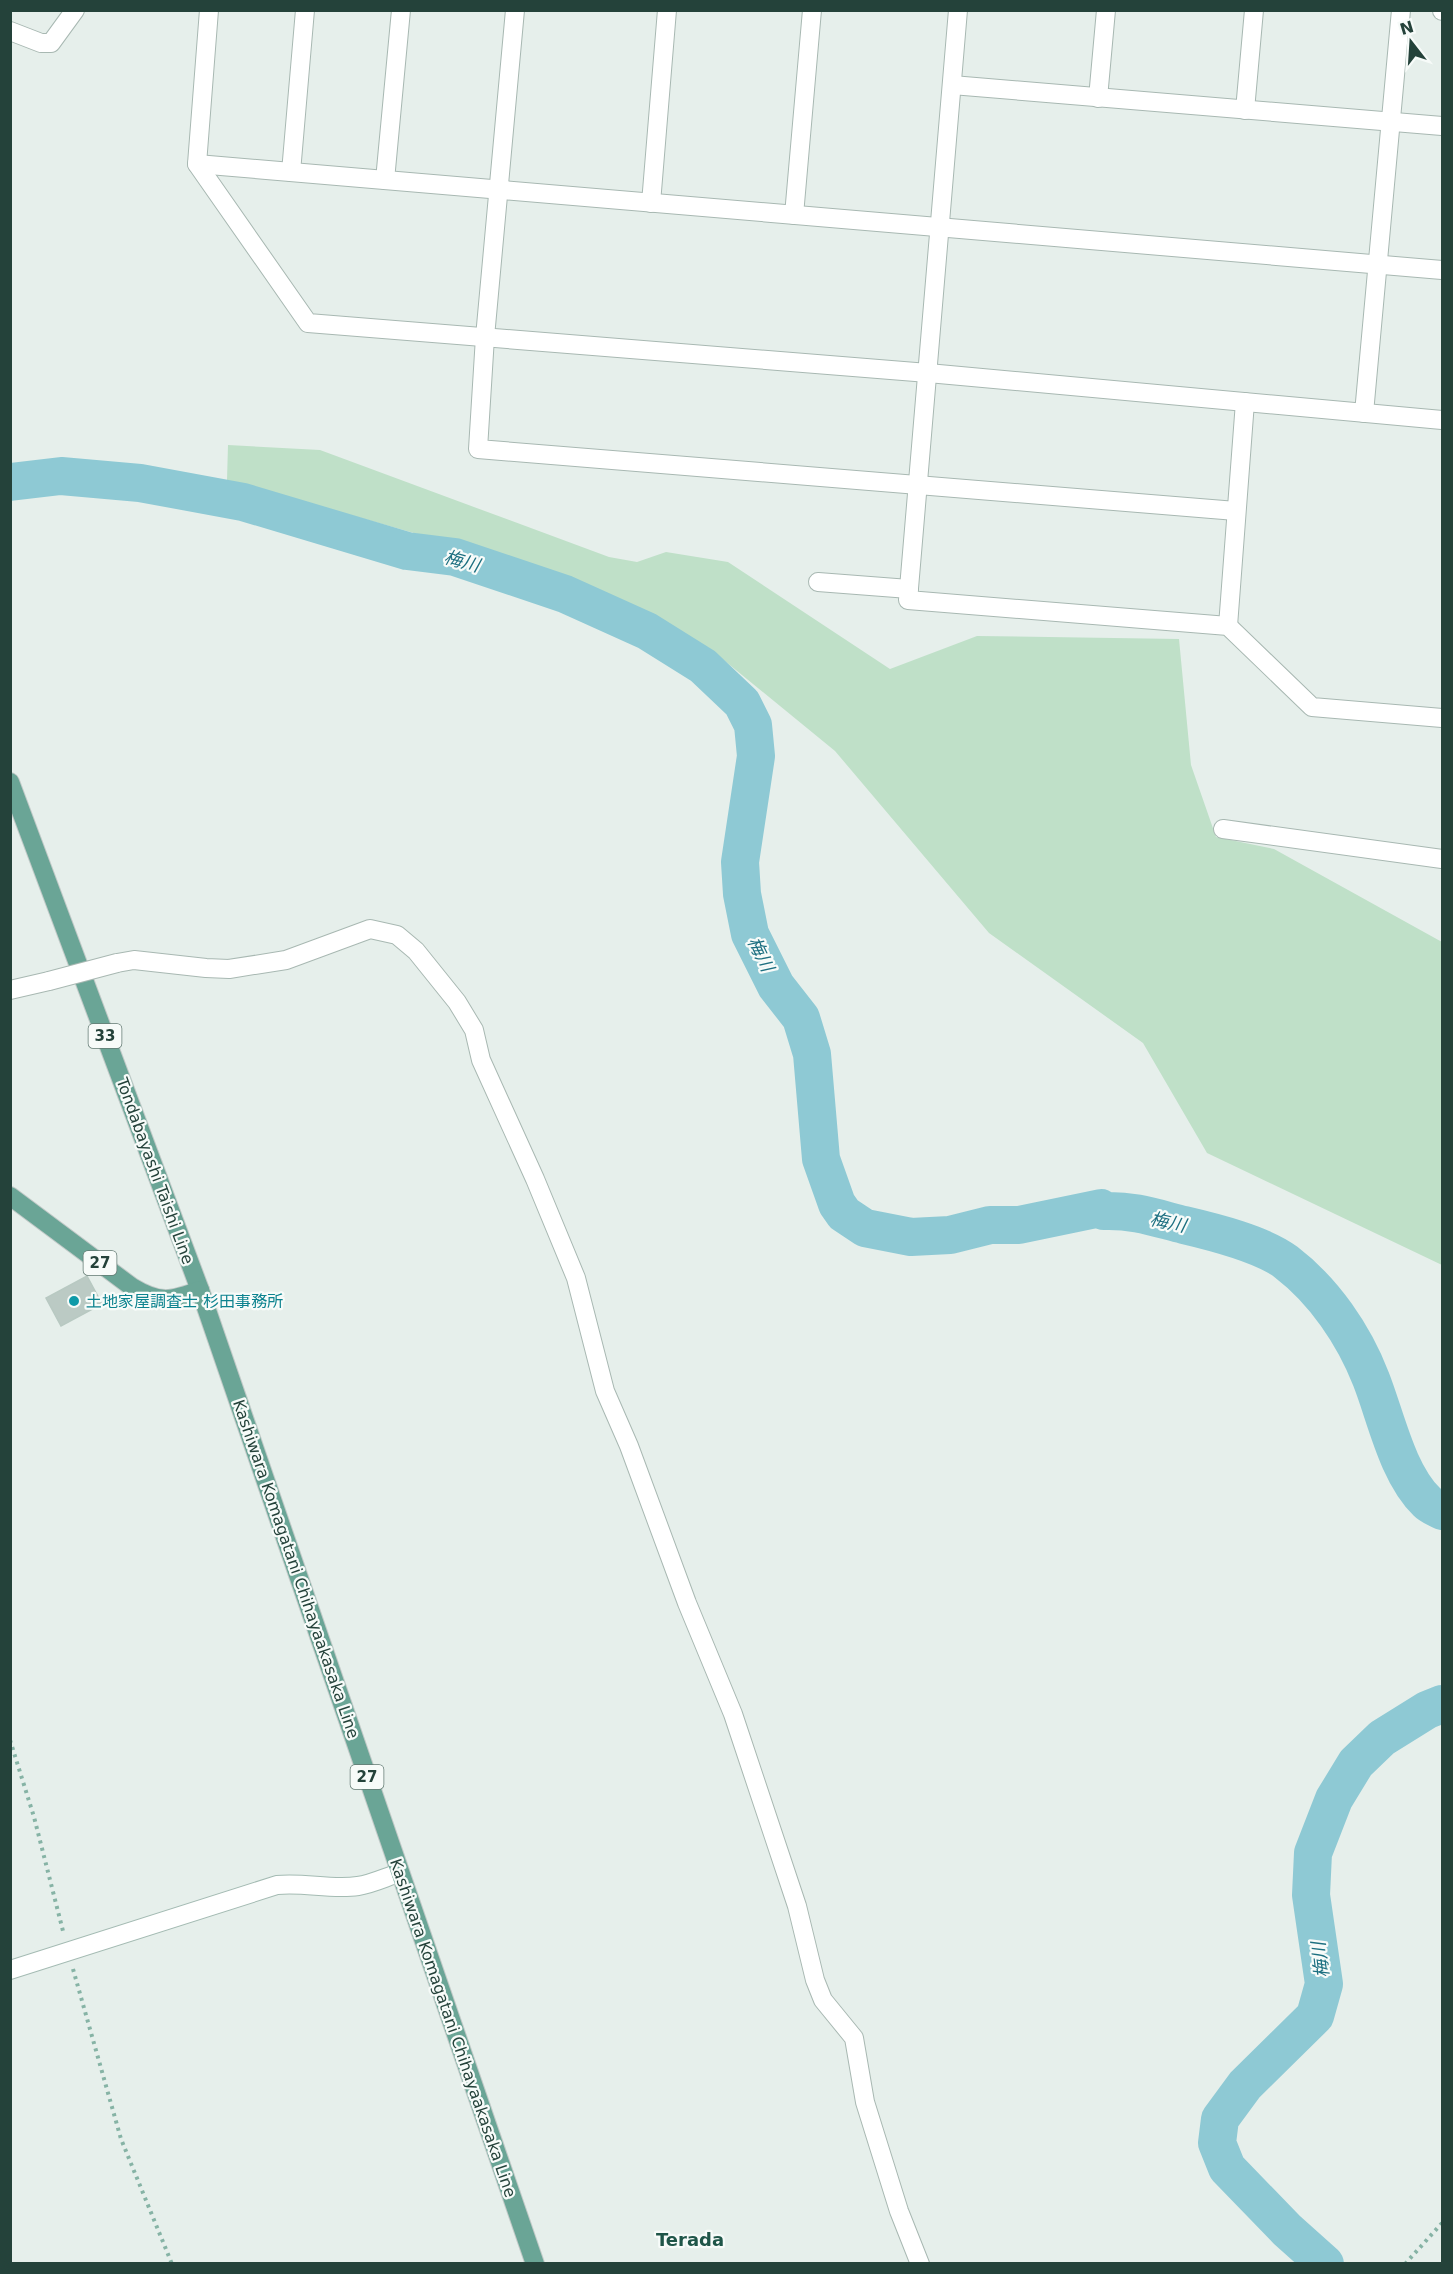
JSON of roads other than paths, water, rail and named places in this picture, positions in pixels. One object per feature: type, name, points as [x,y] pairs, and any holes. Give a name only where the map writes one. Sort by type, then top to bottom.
[{"type":"main road","name":"Tondabayashi Taishi Line","points":[[10,782],[200,1290]]},
{"type":"main road","name":"27","points":[[10,1196],[147,1296],[176,1300],[200,1290]]},
{"type":"main road","name":"Kashiwara Komagatani Chihayaakasaka Line","points":[[200,1290],[535,2264]]},
{"type":"street","points":[[10,31],[40,43],[51,43],[75,10]]},
{"type":"street","points":[[209,10],[197,164],[308,323],[928,373],[1443,420]]},
{"type":"street","points":[[291,172],[305,10]]},
{"type":"street","points":[[385,180],[401,10]]},
{"type":"street","points":[[515,10],[485,337],[478,449],[1236,511]]},
{"type":"street","points":[[651,203],[667,10]]},
{"type":"street","points":[[794,215],[812,10]]},
{"type":"street","points":[[958,10],[908,600],[1228,626],[1312,707],[1443,718]]},
{"type":"street","points":[[1098,98],[1106,10]]},
{"type":"street","points":[[1245,110],[1254,10]]},
{"type":"street","points":[[1364,413],[1401,10]]},
{"type":"street","points":[[952,85],[1443,126]]},
{"type":"street","points":[[197,164],[1443,270]]},
{"type":"street","points":[[1228,626],[1245,402]]},
{"type":"street","points":[[818,582],[909,589]]},
{"type":"street","points":[[1223,829],[1443,859]]},
{"type":"street","points":[[10,990],[134,960],[229,969],[286,960],[370,929],[397,935],[416,951],[457,1002],[474,1030],[481,1060],[535,1179],[576,1278],[605,1391],[629,1446],[687,1604],[733,1714],[798,1906],[814,1980],[823,2000],[854,2038],[865,2102],[899,2211],[920,2264]]},
{"type":"street","points":[[10,1970],[277,1885],[294,1883],[324,1887],[359,1886],[399,1873]]},
{"type":"waterway","name":"梅川","points":[[10,482],[61,476],[140,483],[243,502],[407,551],[455,557],[565,594],[647,631],[703,666],[742,703],[753,725],[756,756],[740,862],[742,894],[750,934],[776,986],[801,1018],[812,1054],[821,1159],[837,1204],[844,1214],[865,1228],[911,1237],[950,1235],[990,1225],[1019,1225],[1101,1208],[1104,1211],[1145,1215],[1209,1231],[1264,1250],[1286,1262],[1313,1286],[1347,1330],[1364,1363],[1393,1444],[1408,1476],[1427,1502],[1442,1511]]},
{"type":"waterway","name":"梅川","points":[[1325,2264],[1287,2230],[1227,2168],[1217,2143],[1220,2119],[1245,2085],[1315,2016],[1324,1984],[1311,1895],[1313,1853],[1334,1799],[1356,1763],[1382,1738],[1427,1710],[1442,1704]]},
{"type":"place","name":"土地家屋調査士 杉田事務所","points":[[74,1301]]},
{"type":"district","name":"Terada","points":[[690,2239]]}]
